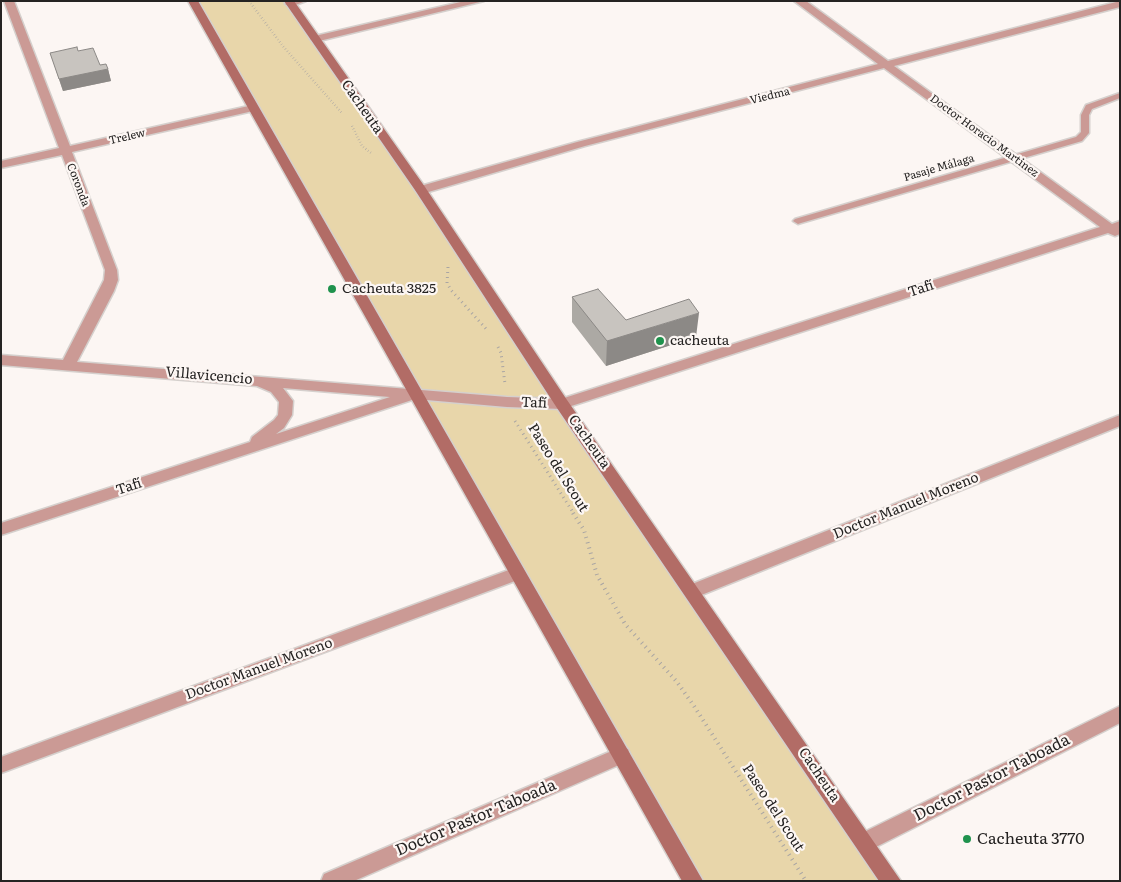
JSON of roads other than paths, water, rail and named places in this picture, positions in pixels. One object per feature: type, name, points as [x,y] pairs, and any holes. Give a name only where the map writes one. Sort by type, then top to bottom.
[{"type":"street","name":"Coronda","points":[[9,1],[111,270],[111,280],[68,365]]},
{"type":"street","points":[[193,1],[693,881]]},
{"type":"street","points":[[315,39],[479,1]]},
{"type":"street","name":"Doctor Horacio Martinez","points":[[799,1],[847,38],[1116,229]]},
{"type":"street","name":"Cacheuta","points":[[293,2],[315,39],[422,190],[562,404],[892,881]]},
{"type":"street","name":"Viedma","points":[[422,190],[581,144],[1120,4]]},
{"type":"street","name":"Trelew","points":[[1,165],[254,108]]},
{"type":"street","name":"Tafí","points":[[1,529],[416,394],[507,402],[562,404],[1116,229]]},
{"type":"street","name":"Villavicencio","points":[[1,360],[416,394]]},
{"type":"street","points":[[248,448],[279,424],[285,415],[286,401],[276,389],[258,380]]},
{"type":"street","name":"Doctor Manuel Moreno","points":[[693,591],[1120,420]]},
{"type":"street","name":"Doctor Manuel Moreno","points":[[1,765],[517,573]]},
{"type":"street","name":"Doctor Pastor Taboada","points":[[865,842],[1120,714]]},
{"type":"street","name":"Doctor Pastor Taboada","points":[[331,881],[621,755]]},
{"type":"lane","name":"Pasaje Málaga","points":[[798,221],[1079,139],[1085,134],[1085,115],[1088,107],[1120,95]]},
{"type":"place","name":"Cacheuta 3825","points":[[332,289]]},
{"type":"place","name":"cacheuta","points":[[660,341]]},
{"type":"place","name":"Cacheuta 3770","points":[[967,839]]}]
